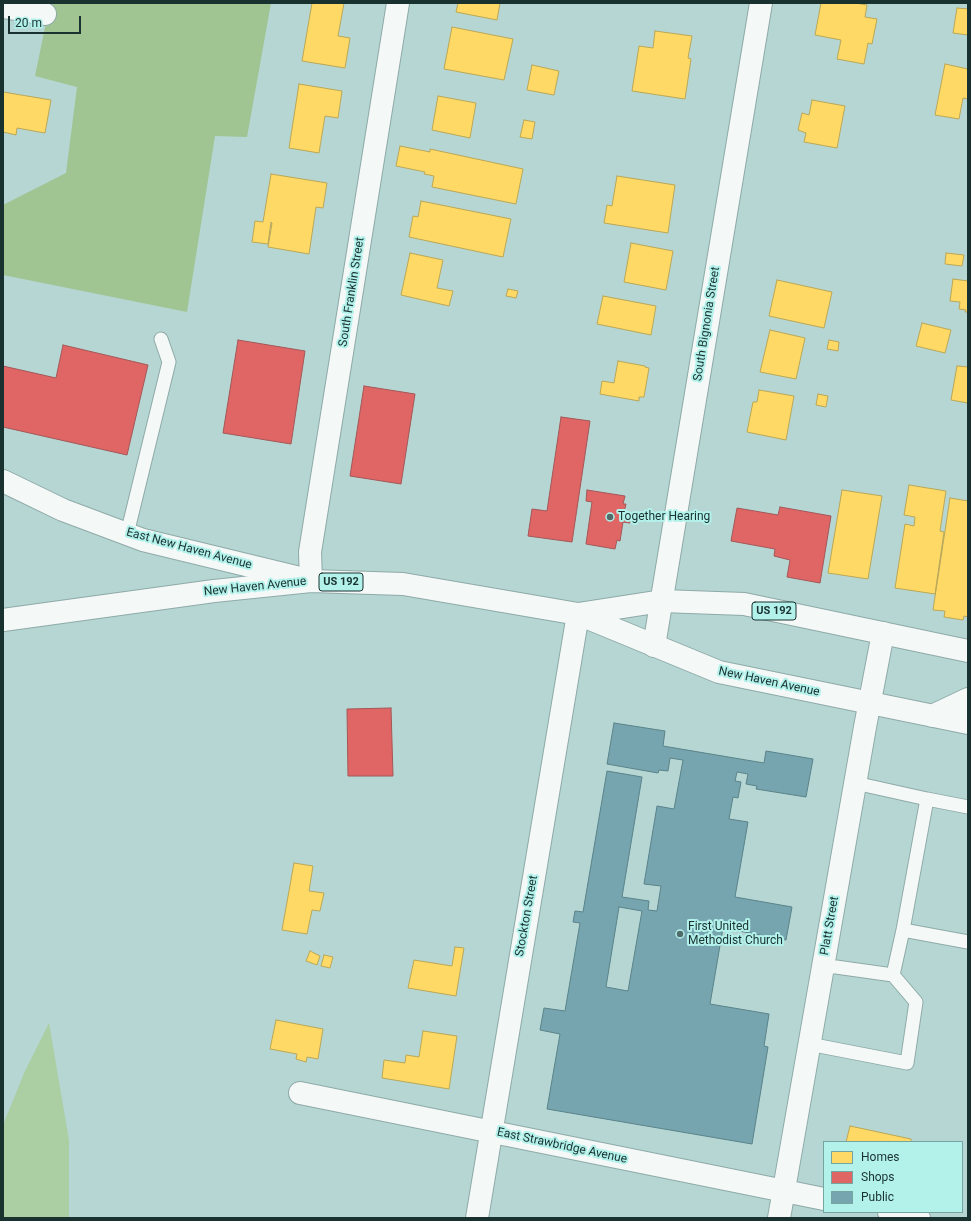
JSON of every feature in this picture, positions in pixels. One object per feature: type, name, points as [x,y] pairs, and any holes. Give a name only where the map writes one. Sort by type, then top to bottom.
[{"type":"street","name":"South Franklin Street","points":[[311,581],[310,552],[398,3]]},
{"type":"street","name":"South Bignonia Street","points":[[654,646],[761,3]]},
{"type":"street","points":[[3,7],[45,14]]},
{"type":"street","name":"East New Haven Avenue","points":[[3,481],[63,510],[143,540],[311,581]]},
{"type":"street","name":"New Haven Avenue","points":[[3,620],[214,591],[311,581],[403,584],[578,614],[719,672],[968,723]]},
{"type":"street","name":"New Haven Avenue","points":[[578,614],[662,601],[744,604],[968,650]]},
{"type":"street","name":"Stockton Street","points":[[477,1218],[578,614]]},
{"type":"street","name":"Platt Street","points":[[779,1218],[869,703],[883,633]]},
{"type":"street","points":[[932,716],[968,699]]},
{"type":"street","name":"East Strawbridge Avenue","points":[[300,1093],[823,1199]]},
{"type":"street","points":[[894,1213],[919,1218]]},
{"type":"lane","points":[[127,534],[169,362],[161,339]]},
{"type":"lane","points":[[855,783],[927,800],[968,807]]},
{"type":"lane","points":[[893,975],[903,930],[927,800]]},
{"type":"lane","points":[[903,930],[968,942]]},
{"type":"lane","points":[[809,1044],[906,1063],[916,1002],[893,975],[836,967],[823,967]]},
{"type":"green space","points":[[50,3],[271,3],[247,137],[215,136],[187,312],[3,275],[3,205],[66,173],[77,87],[35,76]]},
{"type":"green space","points":[[49,1023],[69,1140],[69,1218],[3,1218],[3,1125],[25,1071]]},
{"type":"building: Homes","points":[[312,3],[344,3],[338,36],[350,38],[345,68],[302,61]]},
{"type":"building: Homes","points":[[458,3],[500,3],[497,20],[456,12]]},
{"type":"building: Homes","points":[[821,3],[855,3],[867,5],[865,17],[877,19],[872,44],[868,43],[864,64],[837,59],[841,40],[815,35]]},
{"type":"building: Homes","points":[[957,8],[968,9],[968,35],[953,33]]},
{"type":"building: Homes","points":[[452,27],[513,39],[504,80],[444,69]]},
{"type":"building: Homes","points":[[655,31],[692,36],[688,58],[691,59],[685,99],[632,91],[639,46],[653,48]]},
{"type":"building: Homes","points":[[945,64],[968,69],[968,99],[963,98],[959,119],[935,115]]},
{"type":"building: Homes","points":[[532,65],[559,71],[554,95],[527,90]]},
{"type":"building: Homes","points":[[299,84],[342,91],[338,118],[325,116],[319,153],[289,148]]},
{"type":"building: Homes","points":[[3,92],[51,100],[45,133],[17,128],[16,135],[3,132]]},
{"type":"building: Homes","points":[[438,96],[476,103],[470,138],[432,130]]},
{"type":"building: Homes","points":[[812,100],[845,106],[837,148],[804,142],[806,133],[798,130],[802,113],[809,115]]},
{"type":"building: Homes","points":[[524,120],[535,122],[532,139],[520,137]]},
{"type":"building: Homes","points":[[400,146],[430,152],[430,149],[523,169],[516,204],[432,187],[434,176],[424,174],[425,172],[396,166]]},
{"type":"building: Homes","points":[[271,174],[327,183],[323,208],[316,207],[309,254],[268,247],[271,222],[268,244],[252,242],[255,221],[263,222]]},
{"type":"building: Homes","points":[[617,176],[675,185],[668,233],[604,223],[607,205],[612,206]]},
{"type":"building: Homes","points":[[421,201],[511,219],[503,257],[409,237],[413,216],[418,217]]},
{"type":"building: Homes","points":[[631,243],[673,251],[666,290],[624,282]]},
{"type":"building: Homes","points":[[410,253],[443,260],[437,288],[453,291],[449,306],[401,295]]},
{"type":"building: Homes","points":[[946,253],[964,255],[962,266],[945,264]]},
{"type":"building: Homes","points":[[953,279],[968,281],[968,312],[965,312],[966,310],[959,309],[960,302],[950,301]]},
{"type":"building: Homes","points":[[777,280],[832,292],[824,328],[769,316]]},
{"type":"building: Homes","points":[[508,289],[518,291],[516,298],[506,296]]},
{"type":"building: Homes","points":[[603,296],[656,306],[651,335],[597,324]]},
{"type":"building: Homes","points":[[922,323],[951,330],[945,353],[916,346]]},
{"type":"building: Homes","points":[[770,330],[805,338],[796,379],[760,372]]},
{"type":"building: Homes","points":[[829,340],[839,342],[838,351],[827,349]]},
{"type":"building: Homes","points":[[618,361],[649,368],[644,397],[639,397],[639,401],[600,394],[602,381],[614,383]]},
{"type":"building: Homes","points":[[957,366],[968,367],[968,403],[951,400]]},
{"type":"building: Homes","points":[[759,390],[794,396],[786,440],[747,432],[753,402],[757,402]]},
{"type":"building: Homes","points":[[818,394],[828,396],[826,407],[816,405]]},
{"type":"building: Homes","points":[[909,485],[946,491],[940,531],[944,532],[935,594],[895,588],[905,524],[914,526],[915,517],[904,515]]},
{"type":"building: Homes","points":[[842,490],[882,496],[868,579],[828,573]]},
{"type":"building: Homes","points":[[950,498],[968,501],[968,617],[964,616],[963,620],[944,617],[945,611],[933,610]]},
{"type":"building: Homes","points":[[294,863],[313,866],[309,891],[324,893],[320,911],[312,910],[307,934],[282,930]]},
{"type":"building: Homes","points":[[455,947],[464,948],[456,996],[408,988],[414,960],[452,966]]},
{"type":"building: Homes","points":[[310,951],[320,956],[317,965],[306,961]]},
{"type":"building: Homes","points":[[324,955],[333,957],[330,968],[321,966]]},
{"type":"building: Homes","points":[[276,1020],[323,1029],[318,1059],[307,1057],[306,1062],[296,1059],[297,1054],[270,1049]]},
{"type":"building: Homes","points":[[423,1031],[457,1036],[449,1089],[382,1078],[384,1060],[405,1063],[406,1055],[419,1057]]},
{"type":"building: Homes","points":[[850,1126],[911,1139],[911,1141],[846,1141]]},
{"type":"building: Shops","points":[[238,340],[305,351],[291,444],[223,433]]},
{"type":"building: Shops","points":[[63,345],[148,365],[127,455],[3,427],[3,366],[56,378]]},
{"type":"building: Shops","points":[[364,386],[415,394],[401,484],[350,476]]},
{"type":"building: Shops","points":[[561,417],[590,421],[572,542],[528,536],[532,509],[547,511]]},
{"type":"building: Shops","name":"Together Hearing","points":[[587,490],[625,496],[623,504],[626,504],[624,512],[631,513],[630,523],[623,522],[620,541],[617,540],[615,549],[586,544],[592,502],[586,501]]},
{"type":"building: Shops","points":[[780,507],[831,516],[820,583],[787,577],[790,560],[774,556],[775,549],[731,541],[737,508],[778,515]]},
{"type":"building: Shops","points":[[391,708],[393,776],[348,776],[347,709]]},
{"type":"building: Public","name":"First United Methodist Church","points":[[614,723],[665,731],[663,746],[764,763],[766,751],[813,759],[806,797],[756,789],[757,786],[746,784],[748,774],[737,772],[735,781],[741,782],[738,798],[733,797],[729,819],[748,822],[735,897],[792,907],[786,940],[723,928],[710,1004],[769,1014],[764,1046],[768,1047],[752,1144],[547,1109],[560,1034],[540,1030],[544,1008],[565,1011],[580,923],[573,922],[575,911],[583,912],[607,771],[642,777],[622,897],[649,901],[648,910],[657,911],[661,886],[644,884],[657,806],[674,809],[683,760],[670,758],[668,771],[659,770],[658,773],[607,764]],"holes":[[[619,907],[642,911],[628,991],[606,987]]]},
{"type":"place","name":"Together Hearing","points":[[610,517]]},
{"type":"place","name":"First United Methodist Church","points":[[680,934]]}]
